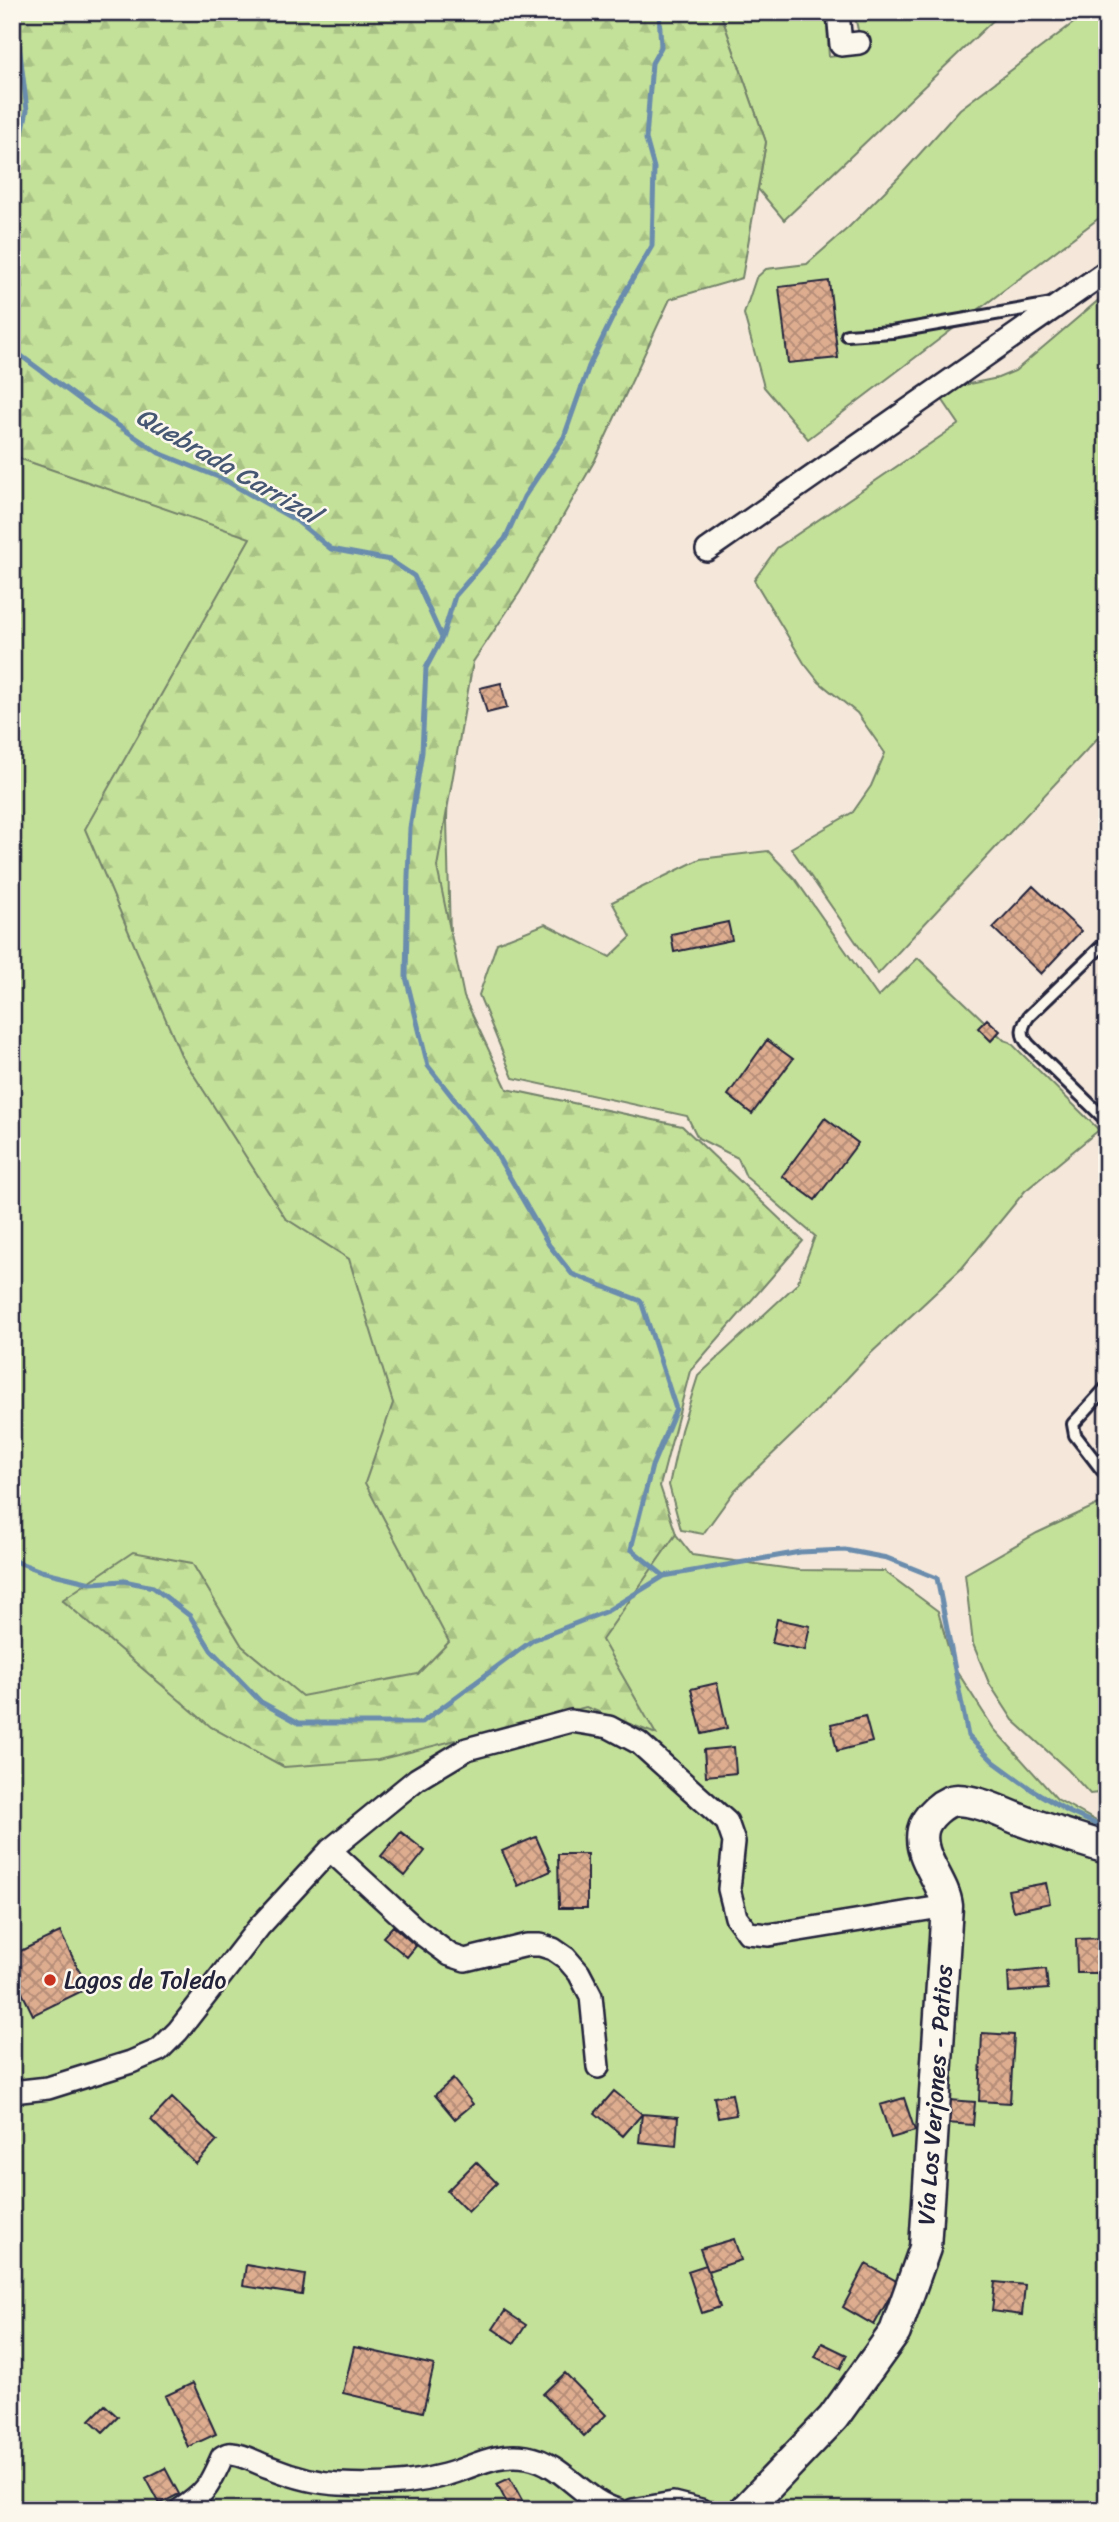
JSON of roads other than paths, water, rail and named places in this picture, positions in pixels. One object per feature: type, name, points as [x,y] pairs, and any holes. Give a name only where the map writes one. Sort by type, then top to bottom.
[{"type":"street","points":[[838,12],[841,45],[859,43]]},
{"type":"street","points":[[706,550],[1107,271]]},
{"type":"street","points":[[16,2096],[131,2062],[159,2050],[178,2031],[259,1927],[330,1850],[417,1779],[467,1749],[571,1721],[608,1727],[639,1743],[726,1822],[734,1842],[729,1889],[736,1916],[748,1933],[769,1935],[947,1906]]},
{"type":"street","name":"Vía Los Verjones - Patios","points":[[744,2510],[833,2418],[895,2332],[925,2248],[947,1906],[945,1892],[923,1848],[923,1829],[931,1814],[955,1800],[981,1804],[1030,1824],[1107,1848]]},
{"type":"street","points":[[330,1850],[418,1931],[450,1955],[465,1960],[527,1945],[540,1945],[566,1958],[579,1973],[591,1996],[598,2067]]},
{"type":"street","points":[[180,2510],[198,2497],[213,2481],[222,2457],[232,2454],[274,2469],[338,2484],[430,2478],[446,2475],[482,2459],[527,2457],[544,2462],[598,2501],[618,2510]]},
{"type":"street","points":[[634,2510],[673,2503],[701,2510]]},
{"type":"lane","points":[[847,335],[892,332],[1065,301]]},
{"type":"lane","points":[[1107,941],[1029,1016],[1022,1029],[1028,1045],[1107,1121]]},
{"type":"lane","points":[[1102,1470],[1075,1435],[1073,1424],[1107,1387]]},
{"type":"waterway","name":"Quebrada Carrizal","points":[[12,182],[27,110],[15,12]]},
{"type":"waterway","points":[[659,12],[661,47],[652,63],[646,139],[654,168],[652,246],[625,292],[589,366],[564,437],[524,497],[505,539],[455,596],[442,638],[426,668],[422,752],[410,828],[406,977],[428,1066],[494,1150],[549,1245],[572,1274],[641,1301],[676,1409],[652,1466],[631,1549],[664,1576]]},
{"type":"waterway","name":"Quebrada Carrizal","points":[[12,349],[159,453],[223,479],[297,521],[331,549],[390,560],[414,576],[442,638]]},
{"type":"waterway","points":[[12,1560],[41,1571],[91,1583],[124,1581],[153,1587],[190,1616],[211,1650],[261,1702],[299,1723],[421,1723],[533,1640],[607,1611],[664,1576],[800,1552],[845,1550],[887,1558],[937,1578],[968,1736],[994,1762],[1031,1789],[1069,1812],[1107,1829]]},
{"type":"place","name":"Lagos de Toledo","points":[[50,1980]]}]
